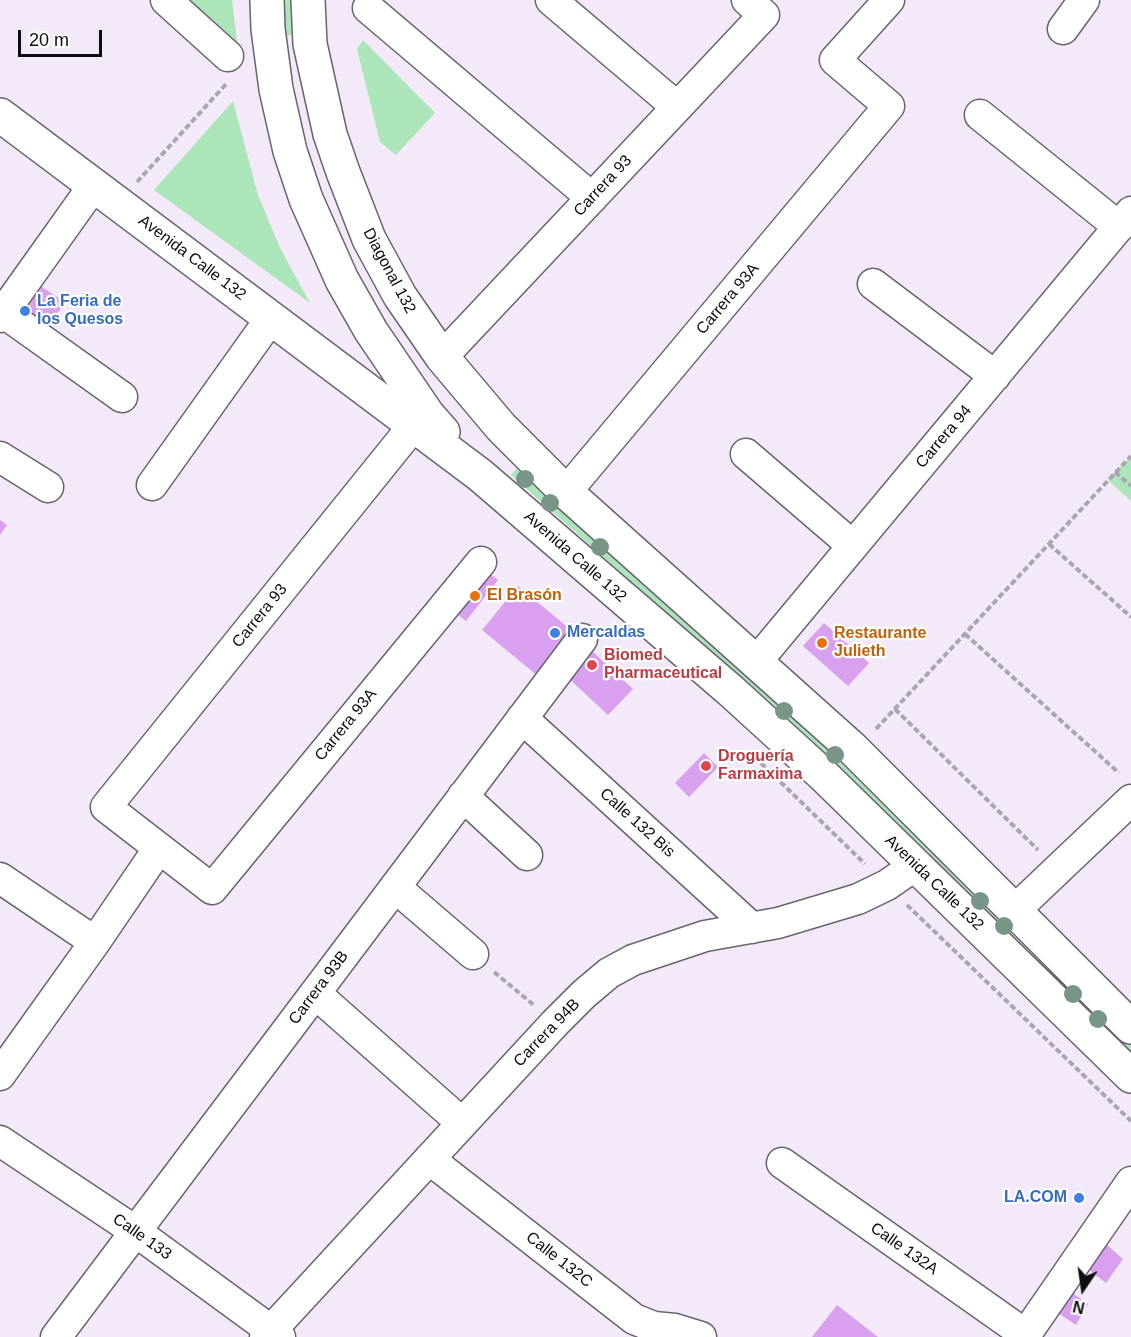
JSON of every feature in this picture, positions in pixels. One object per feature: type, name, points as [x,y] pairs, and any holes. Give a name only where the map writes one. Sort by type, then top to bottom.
[{"type":"main road","points":[[267,0],[268,29],[276,89],[290,151],[306,199],[334,262],[371,331],[393,366],[428,415],[480,475]]},
{"type":"main road","name":"Diagonal 132","points":[[308,0],[310,44],[330,134],[369,239],[400,296],[429,342],[501,427],[566,492]]},
{"type":"main road","name":"Avenida Calle 132","points":[[0,115],[480,475],[731,691],[822,774],[1131,1076]]},
{"type":"main road","points":[[566,492],[852,748],[1131,1027]]},
{"type":"street","points":[[166,0],[231,66]]},
{"type":"street","points":[[551,0],[677,107]]},
{"type":"street","name":"Carrera 93A","points":[[566,492],[889,106],[835,60],[889,0]]},
{"type":"street","points":[[1063,29],[1083,0]]},
{"type":"street","name":"Carrera 93","points":[[442,357],[677,107],[755,7]]},
{"type":"street","points":[[368,8],[592,198]]},
{"type":"street","points":[[980,115],[1125,219]]},
{"type":"street","points":[[94,185],[1,313],[122,397]]},
{"type":"street","name":"Carrera 94","points":[[757,662],[1125,219]]},
{"type":"street","points":[[873,284],[994,376]]},
{"type":"street","points":[[152,484],[271,318]]},
{"type":"street","name":"Carrera 93","points":[[159,848],[106,807],[414,425]]},
{"type":"street","points":[[746,454],[853,546]]},
{"type":"street","points":[[0,457],[48,487]]},
{"type":"street","name":"Carrera 93A","points":[[159,848],[212,889],[481,562]]},
{"type":"street","name":"Carrera 93B","points":[[56,1337],[582,639]]},
{"type":"street","name":"Calle 132 Bis","points":[[522,718],[752,927]]},
{"type":"street","points":[[1014,911],[1058,869],[1127,788]]},
{"type":"street","points":[[463,796],[527,855]]},
{"type":"street","points":[[0,1075],[159,848]]},
{"type":"street","name":"Carrera 94B","points":[[272,1335],[429,1159],[555,1023],[584,994],[609,974],[633,960],[705,936],[809,915],[858,899],[886,885],[916,865]]},
{"type":"street","points":[[0,878],[95,942]]},
{"type":"street","points":[[395,887],[473,954]]},
{"type":"street","points":[[315,993],[462,1123]]},
{"type":"street","name":"Calle 133","points":[[0,1141],[135,1231],[272,1335]]},
{"type":"street","name":"Calle 132C","points":[[429,1159],[634,1318],[654,1327],[675,1329],[701,1337]]},
{"type":"street","name":"Calle 132A","points":[[782,1163],[1025,1336]]},
{"type":"street","points":[[1025,1336],[1131,1182]]},
{"type":"path","points":[[135,184],[231,66]]},
{"type":"path","points":[[870,735],[1131,456]]},
{"type":"path","points":[[1116,472],[1131,486]]},
{"type":"path","points":[[1049,544],[1131,617]]},
{"type":"path","points":[[965,634],[1127,788]]},
{"type":"path","points":[[895,709],[1058,869]]},
{"type":"path","points":[[760,762],[1131,1121]]},
{"type":"path","points":[[473,954],[555,1023]]},
{"type":"green space","points":[[176,0],[232,0],[239,58]]},
{"type":"green space","points":[[283,0],[294,0],[295,34],[286,36]]},
{"type":"green space","points":[[363,40],[435,113],[396,155],[380,142],[357,49]]},
{"type":"green space","points":[[233,101],[258,195],[280,248],[310,303],[154,190]]},
{"type":"green space","points":[[1129,458],[1131,459],[1131,501],[1108,480]]},
{"type":"green space","points":[[517,468],[833,748],[1011,927],[1002,934],[828,756],[511,475]]},
{"type":"green space","points":[[1041,956],[1131,1045],[1131,1058],[1034,964]]},
{"type":"building","points":[[36,283],[65,302],[42,336],[13,317]]},
{"type":"building","points":[[0,520],[7,525],[0,535]]},
{"type":"building","name":"El Brasón","points":[[485,570],[498,580],[466,621],[453,611]]},
{"type":"building","points":[[518,586],[576,634],[539,677],[482,630]]},
{"type":"building","points":[[824,623],[869,663],[848,686],[803,646]]},
{"type":"building","points":[[591,650],[633,689],[608,715],[566,676]]},
{"type":"building","points":[[704,753],[718,767],[689,797],[675,783]]},
{"type":"building","points":[[1106,1244],[1123,1259],[1106,1283],[1088,1269]]},
{"type":"building","points":[[1071,1292],[1088,1304],[1076,1325],[1058,1313]]},
{"type":"building","points":[[837,1305],[878,1337],[812,1337]]},
{"type":"place","name":"La Feria de los Quesos","points":[[25,311]]},
{"type":"place","name":"El Brasón","points":[[475,596]]},
{"type":"place","name":"Mercaldas","points":[[555,633]]},
{"type":"place","name":"Restaurante Julieth","points":[[822,643]]},
{"type":"place","name":"Biomed Pharmaceutical","points":[[592,665]]},
{"type":"place","name":"Droguería Farmaxima","points":[[706,766]]},
{"type":"place","name":"LA.COM","points":[[1079,1198]]}]
